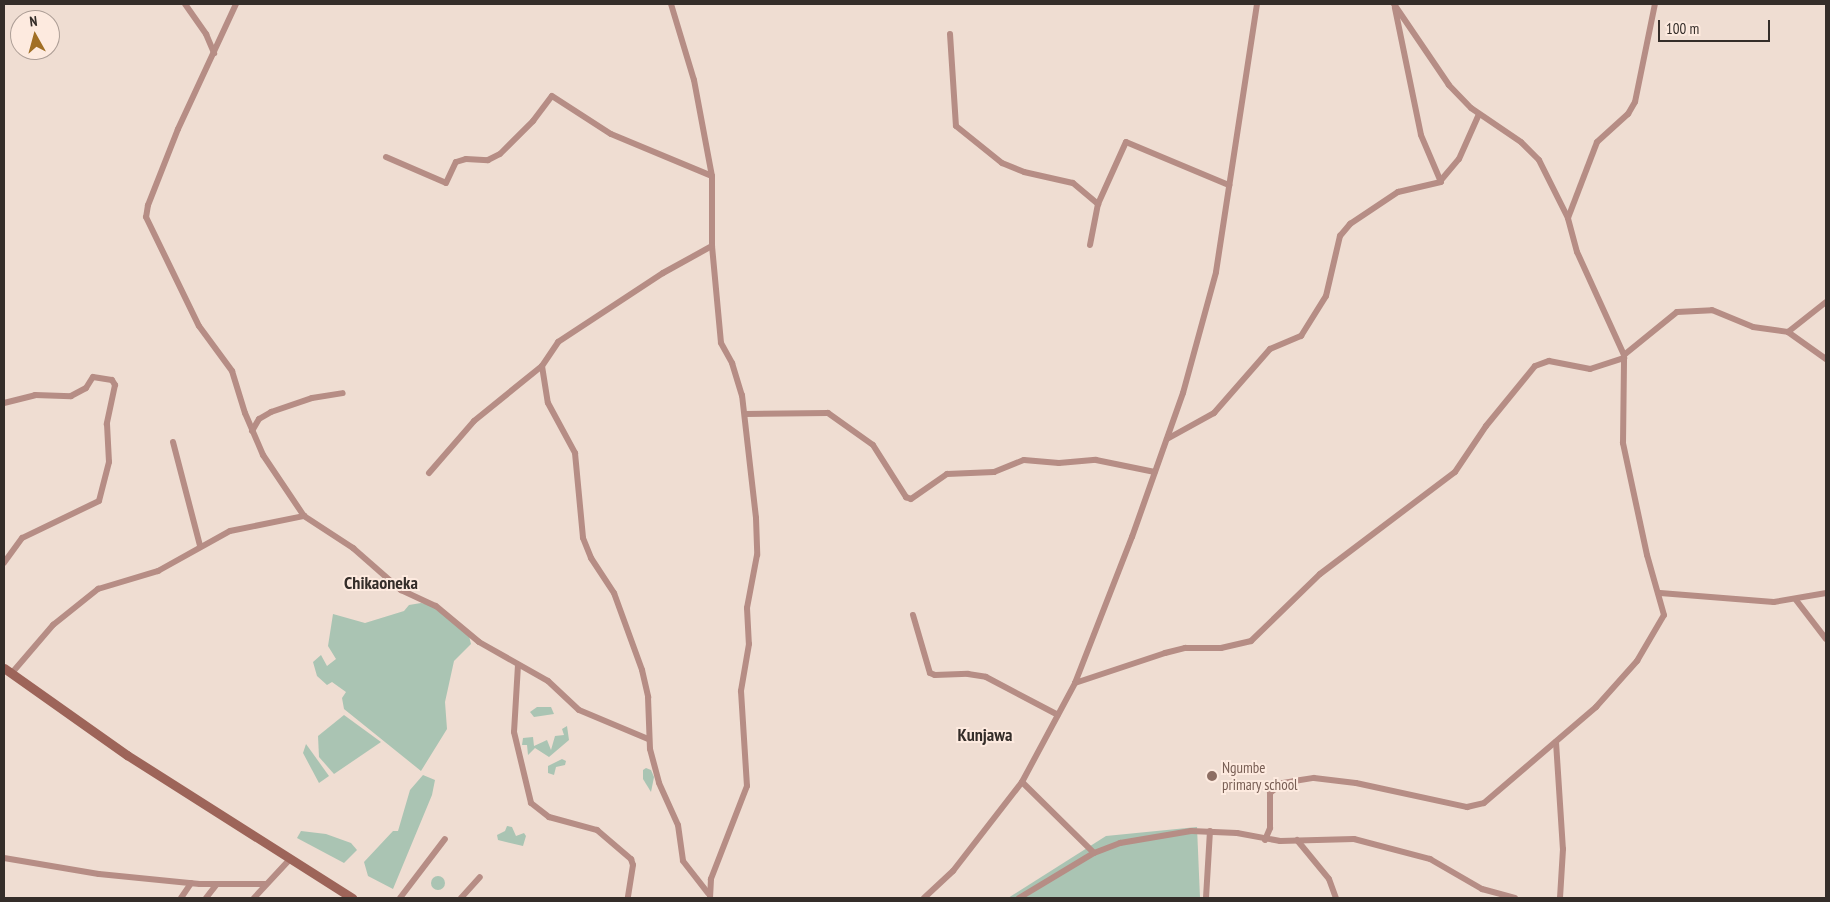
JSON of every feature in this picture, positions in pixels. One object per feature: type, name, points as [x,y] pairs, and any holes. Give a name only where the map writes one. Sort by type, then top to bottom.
[{"type":"main road","points":[[4,668],[127,755],[292,858],[352,898]]},
{"type":"street","points":[[185,4],[206,34],[214,53]]},
{"type":"street","points":[[236,4],[178,129],[148,204],[146,217],[195,318],[232,371],[252,431],[273,471],[304,516],[353,548],[401,590],[436,606],[479,642],[548,681],[578,710],[648,740]]},
{"type":"street","points":[[671,4],[694,80],[712,176],[712,246],[720,343],[732,363],[745,414],[757,554],[748,608],[749,644],[741,691],[748,786],[709,897]]},
{"type":"street","points":[[924,898],[953,872],[1022,782],[1075,683],[1155,472],[1167,439],[1216,272],[1229,185],[1251,64],[1257,4]]},
{"type":"street","points":[[1265,840],[1270,828],[1270,793],[1283,783],[1314,778],[1356,782],[1476,807],[1500,794],[1596,707],[1641,654],[1664,615],[1660,593],[1647,555],[1623,443],[1624,357],[1577,252],[1568,218],[1539,160],[1479,114],[1449,85],[1394,4]]},
{"type":"street","points":[[1394,4],[1421,135],[1442,179]]},
{"type":"street","points":[[1568,218],[1596,142],[1628,114],[1634,102],[1655,4]]},
{"type":"street","points":[[950,34],[956,126],[1002,163],[1024,172],[1073,183],[1098,204]]},
{"type":"street","points":[[386,157],[446,183],[450,169],[456,162],[466,159],[488,160],[500,154],[533,121],[552,96],[611,134],[712,176]]},
{"type":"street","points":[[1167,439],[1214,413],[1270,349],[1301,336],[1326,296],[1340,236],[1350,224],[1398,192],[1430,186],[1442,179],[1459,158],[1479,114]]},
{"type":"street","points":[[1090,245],[1098,204],[1126,142],[1229,185]]},
{"type":"street","points":[[428,473],[474,421],[542,366],[558,342],[615,307],[663,273],[712,246]]},
{"type":"street","points":[[1788,332],[1826,302]]},
{"type":"street","points":[[1075,683],[1185,648],[1221,648],[1251,641],[1320,574],[1455,472],[1486,426],[1535,366],[1549,361],[1590,368],[1624,357],[1670,316],[1688,310],[1712,310],[1753,327],[1788,332],[1826,359]]},
{"type":"street","points":[[542,366],[550,408],[575,453],[583,538],[587,552],[614,593],[642,670],[648,697],[648,740],[659,783],[678,826],[683,861],[709,897]]},
{"type":"street","points":[[4,402],[35,395],[71,396],[86,388],[93,377],[112,380],[115,385],[107,424],[109,462],[99,501],[22,538],[4,563]]},
{"type":"street","points":[[252,431],[259,419],[271,412],[312,398],[343,393]]},
{"type":"street","points":[[745,414],[828,413],[873,445],[906,497],[911,499],[947,474],[994,472],[1024,460],[1059,463],[1096,460],[1155,472]]},
{"type":"street","points":[[173,442],[200,546]]},
{"type":"street","points":[[11,674],[53,625],[89,595],[105,586],[158,571],[200,546],[235,529],[304,516]]},
{"type":"street","points":[[1660,593],[1754,602],[1796,600],[1826,592]]},
{"type":"street","points":[[1796,600],[1826,639]]},
{"type":"street","points":[[913,616],[930,673],[935,676],[968,674],[986,677],[1058,715]]},
{"type":"street","points":[[518,665],[514,732],[531,803],[549,817],[596,830],[633,860],[628,898]]},
{"type":"street","points":[[1556,742],[1563,849],[1560,898]]},
{"type":"street","points":[[1022,782],[1094,853]]},
{"type":"street","points":[[1206,898],[1210,831]]},
{"type":"street","points":[[1019,898],[1094,853],[1120,843],[1160,834],[1210,831],[1265,840],[1338,837],[1374,843],[1430,859],[1482,889],[1515,898]]},
{"type":"street","points":[[400,898],[445,839]]},
{"type":"street","points":[[1297,840],[1329,879],[1336,898]]},
{"type":"street","points":[[4,858],[99,874],[216,885],[266,884]]},
{"type":"street","points":[[254,898],[292,858]]},
{"type":"street","points":[[462,898],[480,877]]},
{"type":"street","points":[[182,898],[190,883]]},
{"type":"street","points":[[206,898],[216,885]]},
{"type":"green space","points":[[421,603],[432,605],[469,636],[471,644],[454,661],[445,702],[447,729],[421,771],[344,709],[342,698],[346,692],[332,682],[327,685],[317,676],[313,662],[321,655],[327,666],[336,659],[328,646],[333,614],[365,623],[404,611],[409,605]]},
{"type":"green space","points":[[537,707],[551,707],[554,714],[534,717],[530,712]]},
{"type":"green space","points":[[344,715],[381,742],[334,774],[319,757],[318,736]]},
{"type":"green space","points":[[567,726],[569,740],[549,757],[535,748],[528,755],[527,745],[522,745],[523,738],[533,737],[534,746],[547,740],[551,750],[555,736],[564,735],[562,729]]},
{"type":"green space","points":[[306,744],[329,776],[319,783],[303,753]]},
{"type":"green space","points":[[562,759],[566,761],[565,765],[556,767],[554,775],[548,773],[548,766]]},
{"type":"green space","points":[[646,768],[651,770],[654,777],[651,792],[643,779],[643,770]]},
{"type":"green space","points":[[423,775],[435,780],[432,795],[393,889],[368,876],[364,862],[393,831],[398,831],[410,790]]},
{"type":"green space","points":[[507,826],[512,827],[516,836],[524,833],[526,836],[523,846],[498,840],[497,835],[505,831]]},
{"type":"green space","points":[[1197,827],[1200,898],[1008,898],[1106,836]]},
{"type":"green space","points":[[301,831],[326,834],[351,843],[357,850],[344,863],[297,838]]},
{"type":"green space","points":[[438,876],[443,878],[445,883],[443,888],[438,890],[433,888],[431,883],[433,878]]},
{"type":"place","name":"Ngumbe primary school","points":[[1212,776]]},
{"type":"district","name":"Chikaoneka","points":[[381,583]]},
{"type":"district","name":"Kunjawa","points":[[985,735]]}]
